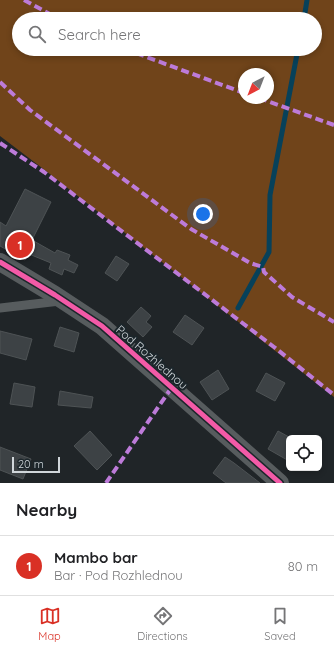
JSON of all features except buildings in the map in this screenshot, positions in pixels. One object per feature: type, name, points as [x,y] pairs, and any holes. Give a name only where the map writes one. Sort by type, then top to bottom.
[{"type":"street","name":"Pod Rozhlednou","points":[[0,262],[63,300],[102,326],[280,483]]},
{"type":"lane","points":[[0,308],[63,300]]},
{"type":"shaded area","points":[[0,0],[334,0],[334,397],[0,136]]},
{"type":"waterway","points":[[305,12],[307,0]]},
{"type":"waterway","points":[[238,308],[269,252],[270,195],[297,56]]},
{"type":"marked path","points":[[24,0],[46,12]]},
{"type":"marked path","points":[[144,56],[238,91]]},
{"type":"marked path","points":[[0,82],[30,110],[191,229],[250,263],[263,267],[264,272],[292,297],[334,322]]},
{"type":"marked path","points":[[274,103],[334,125]]},
{"type":"marked path","points":[[0,143],[44,172],[274,347],[334,395]]},
{"type":"marked path","points":[[106,483],[172,387]]},
{"type":"cycle path","points":[[0,262],[55,295],[102,326],[280,483]]},
{"type":"place","name":"Mambo bar","points":[[20,245]]}]
